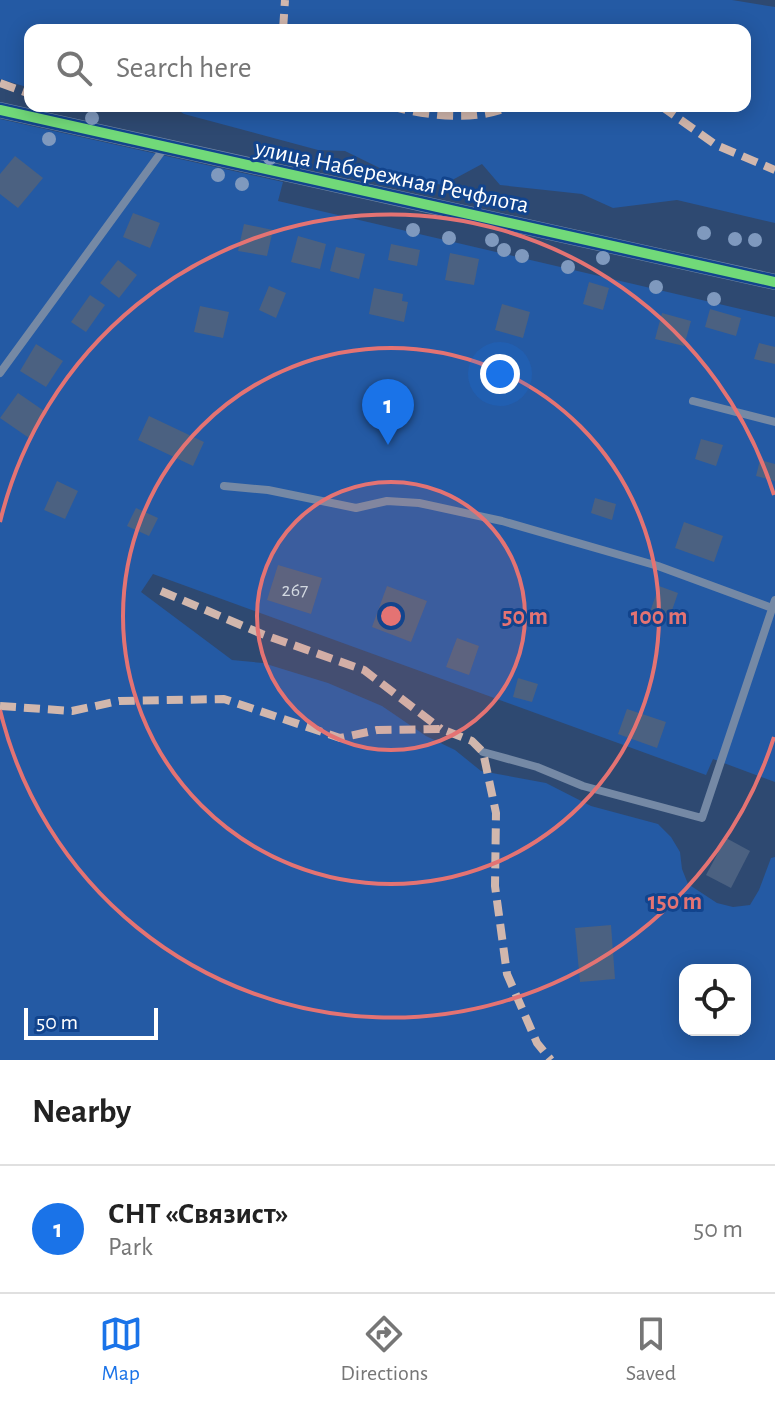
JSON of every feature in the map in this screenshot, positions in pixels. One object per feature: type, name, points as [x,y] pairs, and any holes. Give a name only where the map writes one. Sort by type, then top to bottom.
[{"type":"street","name":"улица Набережная Речфлота","points":[[0,110],[775,282]]},
{"type":"lane","points":[[0,373],[165,147]]},
{"type":"lane","points":[[693,401],[775,422]]},
{"type":"lane","points":[[224,486],[268,490],[356,508],[387,501],[419,503],[502,521],[658,566],[774,604],[702,818],[583,786],[537,767],[483,752]]},
{"type":"shaded area","points":[[0,0],[732,0],[775,7],[775,223],[677,200],[613,208],[582,194],[500,185],[482,164],[443,185],[398,177],[345,151],[318,150],[181,112],[751,112],[751,24],[24,24],[24,86],[0,79]]},
{"type":"shaded area","points":[[0,119],[283,182],[278,201],[775,317],[775,782],[713,759],[706,775],[153,574],[141,592],[232,660],[263,663],[328,683],[382,706],[426,736],[455,750],[481,771],[546,783],[591,806],[658,824],[680,852],[688,884],[717,903],[733,907],[750,905],[771,858],[775,857],[775,1060],[0,1060]]},
{"type":"building","points":[[15,156],[43,178],[18,208],[0,194],[0,174]]},
{"type":"building","points":[[133,213],[160,223],[150,248],[123,237]]},
{"type":"building","points":[[244,224],[273,230],[267,256],[238,251]]},
{"type":"building","points":[[298,236],[326,244],[320,269],[291,262]]},
{"type":"building","points":[[391,244],[420,250],[417,266],[388,260]]},
{"type":"building","points":[[336,247],[365,254],[359,279],[330,271]]},
{"type":"building","points":[[450,253],[479,259],[474,285],[445,280]]},
{"type":"building","points":[[118,260],[137,275],[119,298],[100,283]]},
{"type":"building","points":[[589,282],[609,288],[603,310],[583,304]]},
{"type":"building","points":[[269,286],[286,293],[276,318],[259,310]]},
{"type":"building","points":[[374,288],[403,294],[402,301],[408,302],[404,322],[369,314]]},
{"type":"building","points":[[90,295],[105,305],[86,332],[71,322]]},
{"type":"building","points":[[502,304],[530,312],[523,338],[495,330]]},
{"type":"building","points":[[200,306],[229,312],[223,338],[194,332]]},
{"type":"building","points":[[710,309],[741,318],[736,336],[705,327]]},
{"type":"building","points":[[662,313],[691,321],[684,346],[655,339]]},
{"type":"building","points":[[759,343],[775,347],[775,364],[754,359]]},
{"type":"building","points":[[36,344],[63,361],[46,387],[20,371]]},
{"type":"building","points":[[18,393],[47,413],[29,438],[0,418]]},
{"type":"building","points":[[149,416],[204,442],[193,466],[138,440]]},
{"type":"building","points":[[701,439],[723,445],[716,466],[695,459]]},
{"type":"building","points":[[760,460],[775,464],[775,481],[756,476]]},
{"type":"building","points":[[57,481],[78,491],[65,519],[44,510]]},
{"type":"building","points":[[595,498],[616,504],[612,520],[591,513]]},
{"type":"building","points":[[136,508],[158,518],[149,536],[127,526]]},
{"type":"building","points":[[684,522],[723,536],[714,562],[675,548]]},
{"type":"building","points":[[278,565],[322,578],[311,614],[267,600]]},
{"type":"building","points":[[387,586],[427,601],[411,642],[372,627]]},
{"type":"building","points":[[659,586],[678,593],[669,619],[650,612]]},
{"type":"building","points":[[457,638],[479,646],[469,675],[446,667]]},
{"type":"building","points":[[518,678],[538,684],[532,702],[513,697]]},
{"type":"building","points":[[627,709],[666,722],[657,748],[618,734]]},
{"type":"building","points":[[726,838],[750,851],[731,888],[706,875]]},
{"type":"building","points":[[611,925],[615,979],[580,982],[575,928]]},
{"type":"marked path","points":[[283,24],[285,0]]},
{"type":"marked path","points":[[0,83],[24,92]]},
{"type":"marked path","points":[[420,112],[451,116],[492,112]]},
{"type":"marked path","points":[[669,112],[716,145],[775,170]]},
{"type":"marked path","points":[[161,591],[262,634],[364,670],[441,729]]},
{"type":"marked path","points":[[0,706],[72,711],[119,701],[224,699],[340,738],[377,730],[441,729],[472,741],[483,752],[496,813],[495,886],[507,974],[537,1043],[551,1060]]},
{"type":"cycle path","points":[[0,110],[775,282]]},
{"type":"place","name":"СНТ «Связист»","points":[[388,445]]}]
